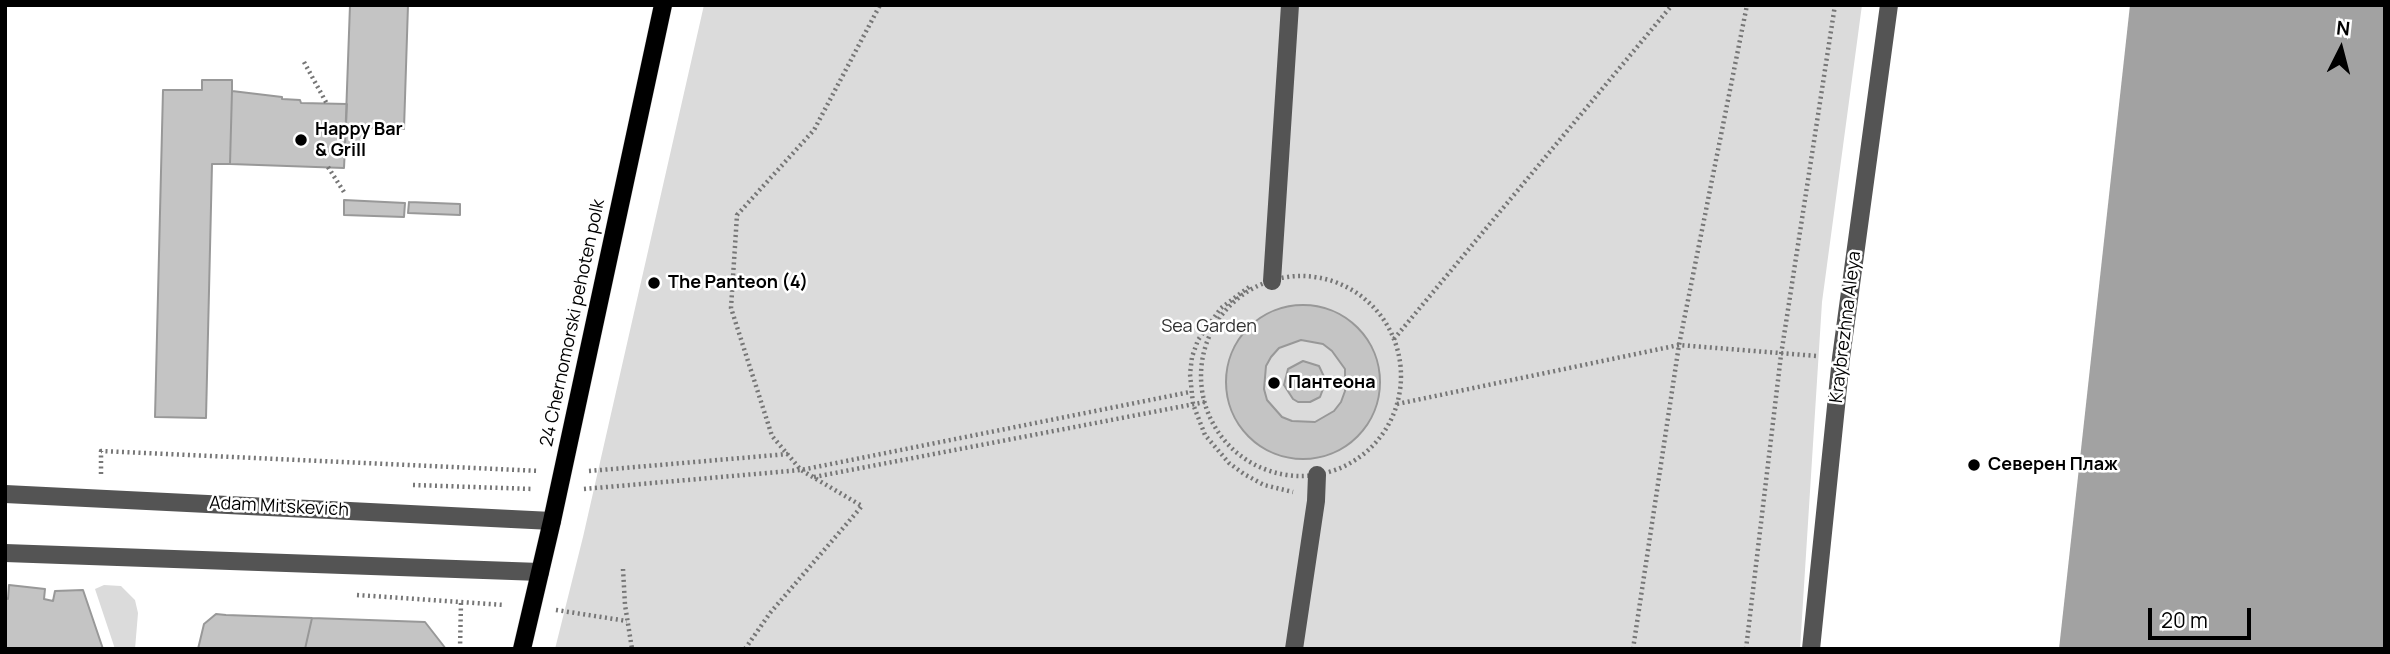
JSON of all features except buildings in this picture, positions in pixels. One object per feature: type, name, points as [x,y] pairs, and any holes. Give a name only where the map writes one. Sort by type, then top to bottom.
[{"type":"main road","name":"24 Chernomorski pehoten polk","points":[[522,649],[663,5]]},
{"type":"street","points":[[1272,281],[1290,5]]},
{"type":"street","name":"Kraybrezhna Aleya","points":[[1811,649],[1841,358],[1889,5]]},
{"type":"street","points":[[1294,649],[1316,501],[1317,475]]},
{"type":"street","name":"Adam Mitskevich","points":[[5,494],[552,521]]},
{"type":"street","points":[[5,554],[540,572]]},
{"type":"path","points":[[745,649],[770,613],[862,506],[801,470],[772,436],[731,308],[737,215],[814,130],[880,5]]},
{"type":"path","points":[[1394,339],[1672,5]]},
{"type":"path","points":[[1633,649],[1679,345],[1747,5]]},
{"type":"path","points":[[1746,649],[1781,355],[1835,5]]},
{"type":"path","points":[[304,62],[327,104]]},
{"type":"path","points":[[328,167],[344,192]]},
{"type":"path","points":[[1307,277],[1330,281],[1350,289],[1368,302],[1383,319],[1394,339],[1400,360],[1401,382],[1389,425],[1359,458],[1344,466],[1317,475],[1295,476],[1273,472],[1252,463],[1234,450],[1219,434],[1208,414],[1202,370],[1205,348],[1214,327],[1227,309],[1244,294],[1272,281],[1307,277]]},
{"type":"path","points":[[1253,284],[1221,309],[1198,340],[1192,357],[1190,392],[1205,435],[1228,463],[1264,485],[1282,491],[1302,493]]},
{"type":"path","points":[[1397,404],[1679,345],[1841,358]]},
{"type":"path","points":[[560,482],[801,470],[1190,392]]},
{"type":"path","points":[[813,477],[1205,402]]},
{"type":"path","points":[[533,489],[560,482],[788,454]]},
{"type":"path","points":[[623,569],[632,649]]},
{"type":"path","points":[[460,649],[461,602]]},
{"type":"green space","name":"Sea Garden","points":[[704,5],[1862,5],[1822,302],[1800,649],[555,649]]},
{"type":"green space","points":[[104,585],[121,586],[135,600],[138,613],[135,649],[115,649],[95,589]]},
{"type":"shaded area","points":[[2130,5],[2385,5],[2385,649],[2059,649]]},
{"type":"place","name":"Happy Bar & Grill","points":[[301,140]]},
{"type":"place","name":"The Panteon (4)","points":[[654,283]]},
{"type":"place","name":"Пантеона","points":[[1274,383]]},
{"type":"place","name":"Северен Плаж","points":[[1974,465]]}]
